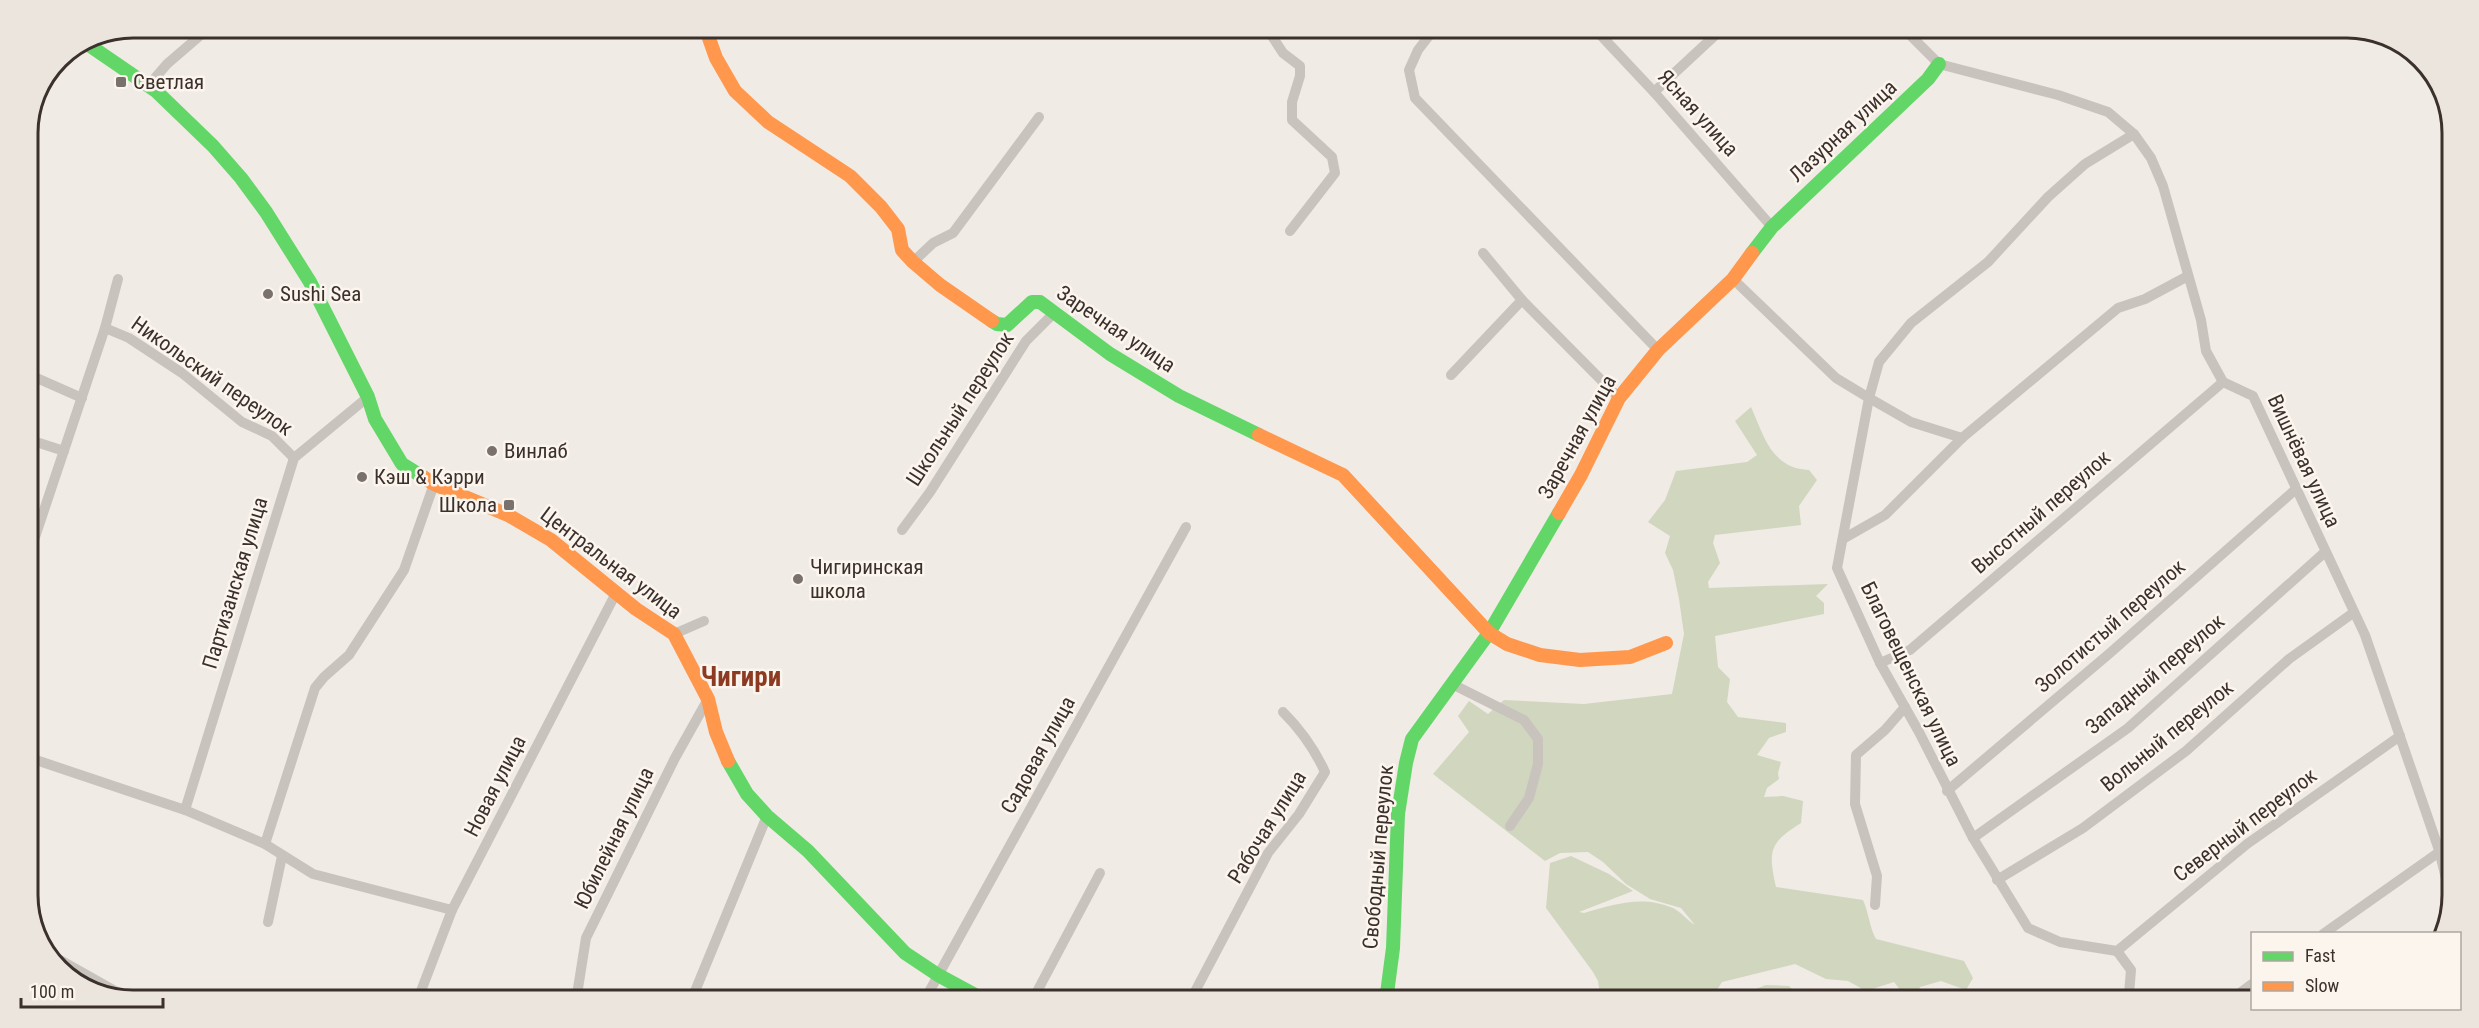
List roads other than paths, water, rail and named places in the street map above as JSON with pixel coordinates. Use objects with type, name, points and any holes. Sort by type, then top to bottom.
[{"type":"street","points":[[149,85],[167,64],[198,37]]},
{"type":"street","name":"Заречная улица","points":[[709,37],[716,58],[735,91],[768,122],[850,176],[881,207],[897,229],[902,250],[912,262],[940,285],[996,324],[1007,326],[1032,302],[1040,302],[1110,354],[1179,396],[1343,475],[1489,633],[1507,644],[1540,655],[1580,660],[1630,657],[1666,643]]},
{"type":"street","points":[[1273,37],[1283,53],[1300,66],[1300,76],[1292,102],[1292,120],[1332,157],[1335,173],[1290,231]]},
{"type":"street","points":[[1428,37],[1418,50],[1409,70],[1415,98],[1658,350]]},
{"type":"street","name":"Ясная улица","points":[[1602,37],[1772,226]]},
{"type":"street","points":[[1654,92],[1713,37]]},
{"type":"street","points":[[1912,37],[1939,64],[2058,95],[2108,112],[2134,134],[2151,158],[2163,186],[2201,320],[2206,351],[2223,382]]},
{"type":"street","name":"Центральная улица","points":[[92,47],[149,85],[224,156],[271,216],[300,261],[368,397],[375,419],[402,464],[434,484],[508,515],[551,540],[592,571],[616,594],[674,634],[708,699],[716,732],[731,769],[747,794],[767,816],[808,851],[905,953],[966,990]]},
{"type":"street","name":"Лазурная улица","points":[[1772,226],[1928,79],[1939,64]]},
{"type":"street","points":[[912,262],[933,243],[953,233],[1039,117]]},
{"type":"street","name":"Благовещенская улица","points":[[2117,951],[2060,942],[2028,928],[1997,880],[1947,791],[1880,663],[1837,568],[1869,398],[1879,362],[1911,323],[1988,262],[2048,197],[2085,164],[2134,134]]},
{"type":"street","name":"Заречная улица","points":[[1489,633],[1581,475],[1619,398],[1658,350],[1733,279],[1772,226]]},
{"type":"street","points":[[1483,253],[1522,300],[1619,398]]},
{"type":"street","points":[[1843,538],[1885,515],[1962,438],[2118,308],[2145,299],[2188,276]]},
{"type":"street","points":[[38,528],[105,328],[118,279]]},
{"type":"street","points":[[1733,279],[1836,378],[1911,422],[1962,438]]},
{"type":"street","points":[[1451,375],[1522,300]]},
{"type":"street","name":"Школьный переулок","points":[[902,530],[930,492],[1026,341],[1055,312]]},
{"type":"street","name":"Никольский переулок","points":[[105,328],[129,338],[182,373],[242,422],[273,436],[294,458]]},
{"type":"street","points":[[38,379],[82,399]]},
{"type":"street","name":"Вишнёвая улица","points":[[2223,382],[2253,396],[2365,635],[2442,862]]},
{"type":"street","name":"Высотный переулок","points":[[1880,663],[1910,650],[2223,382]]},
{"type":"street","points":[[294,458],[368,397]]},
{"type":"street","points":[[38,443],[64,451]]},
{"type":"street","name":"Партизанская улица","points":[[185,810],[294,458]]},
{"type":"street","points":[[265,844],[315,688],[349,655],[404,570],[434,484]]},
{"type":"street","name":"Золотистый переулок","points":[[1947,791],[2101,661],[2296,489]]},
{"type":"street","name":"Садовая улица","points":[[930,990],[1186,527]]},
{"type":"street","name":"Западный переулок","points":[[1973,838],[2128,728],[2325,552]]},
{"type":"street","name":"Новая улица","points":[[421,990],[453,910],[616,594]]},
{"type":"street","name":"Вольный переулок","points":[[1997,880],[2083,828],[2139,786],[2186,750],[2289,659],[2353,613]]},
{"type":"street","points":[[674,634],[704,621]]},
{"type":"street","name":"Свободный переулок","points":[[1386,990],[1393,945],[1393,897],[1400,797],[1407,755],[1412,739],[1489,633]]},
{"type":"street","points":[[1452,684],[1524,720],[1538,739],[1538,764],[1529,798],[1510,826]]},
{"type":"street","name":"Юбилейная улица","points":[[578,990],[586,938],[675,758],[708,699]]},
{"type":"street","points":[[1875,905],[1877,876],[1855,804],[1856,755],[1885,730],[1905,707]]},
{"type":"street","name":"Рабочая улица","points":[[1196,990],[1268,853],[1299,814],[1325,772],[1317,753],[1303,732],[1283,712]]},
{"type":"street","name":"Северный переулок","points":[[2117,951],[2247,844],[2400,736]]},
{"type":"street","points":[[38,761],[185,810],[265,844],[313,874],[453,910]]},
{"type":"street","points":[[696,990],[767,816]]},
{"type":"street","points":[[2324,932],[2442,848]]},
{"type":"street","points":[[268,922],[282,856]]},
{"type":"street","points":[[1038,990],[1101,873]]},
{"type":"street","points":[[2117,951],[2131,970],[2129,990]]},
{"type":"place","name":"Светлая","points":[[121,82]]},
{"type":"place","name":"Sushi Sea","points":[[268,294]]},
{"type":"place","name":"Винлаб","points":[[492,451]]},
{"type":"place","name":"Кэш & Кэрри","points":[[362,477]]},
{"type":"place","name":"Школа","points":[[509,505]]},
{"type":"place","name":"Чигиринская школа","points":[[798,579]]},
{"type":"district","name":"Чигири","points":[[741,677]]}]
